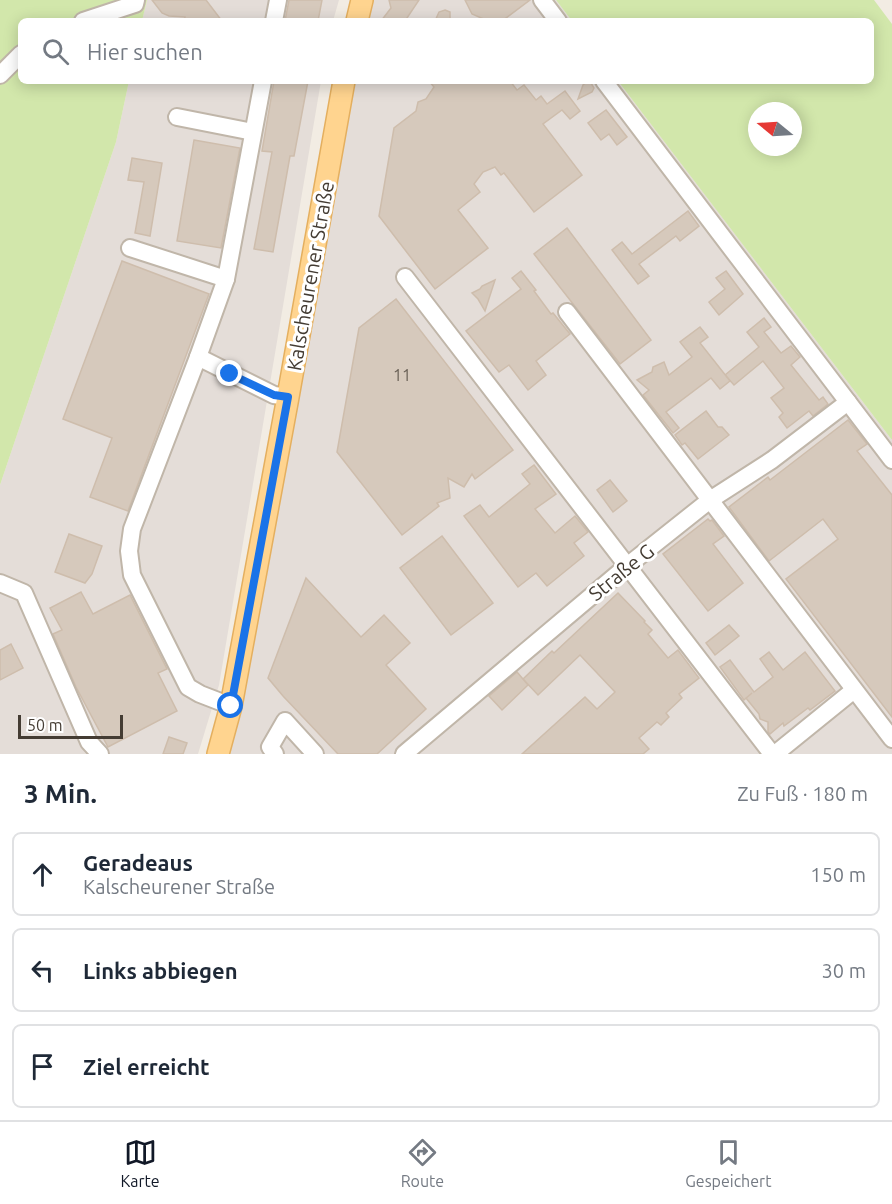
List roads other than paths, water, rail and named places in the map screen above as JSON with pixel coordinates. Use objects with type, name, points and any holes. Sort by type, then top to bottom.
[{"type":"main road","points":[[358,18],[362,0]]},
{"type":"main road","name":"Kalscheurener Straße","points":[[218,754],[231,706],[343,84]]},
{"type":"lane","points":[[92,18],[135,4],[136,0]]},
{"type":"lane","points":[[275,18],[278,0]]},
{"type":"lane","points":[[542,0],[556,18]]},
{"type":"lane","points":[[0,75],[18,57]]},
{"type":"lane","points":[[231,706],[188,687],[132,575],[129,551],[132,529],[226,279],[262,84]]},
{"type":"lane","points":[[606,84],[892,460]]},
{"type":"lane","points":[[177,117],[253,132]]},
{"type":"lane","points":[[130,248],[226,279]]},
{"type":"lane","points":[[405,277],[774,754],[854,690]]},
{"type":"lane","points":[[567,312],[892,739]]},
{"type":"lane","points":[[198,357],[274,395],[288,397]]},
{"type":"lane","name":"Straße G","points":[[404,754],[627,566],[710,500],[772,460],[848,402]]},
{"type":"lane","points":[[0,583],[24,593],[89,742],[100,754]]},
{"type":"lane","points":[[275,754],[270,747],[285,721],[315,754]]}]
